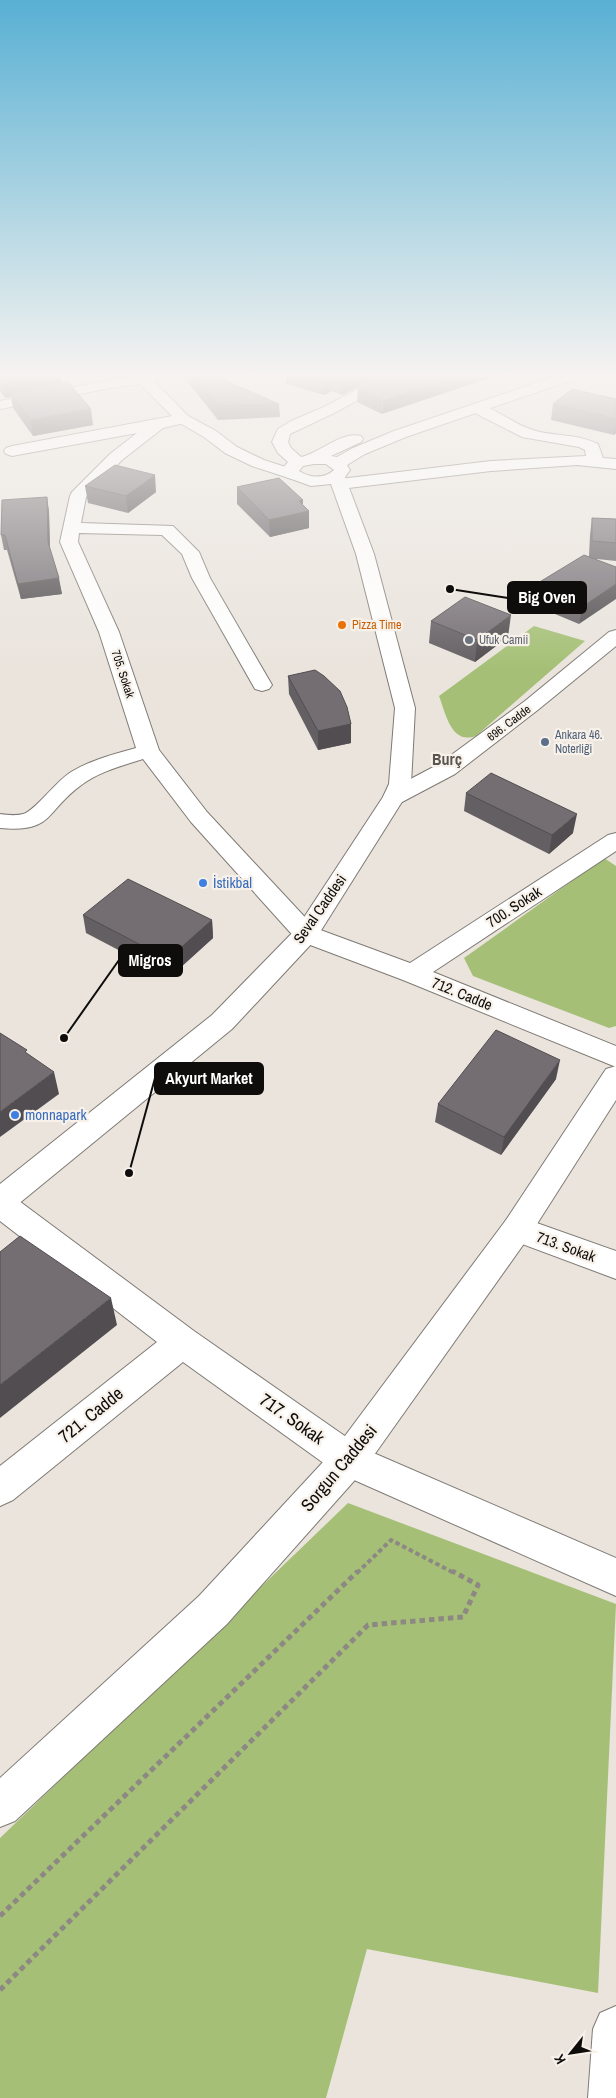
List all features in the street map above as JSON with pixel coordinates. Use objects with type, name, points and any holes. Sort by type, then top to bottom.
[{"type":"street","name":"705. Sokak","points":[[100,474],[78,496],[69,542],[109,632],[148,751],[199,817],[306,934]]},
{"type":"street","name":"Seval Caddesi","points":[[306,474],[310,481],[359,535]]},
{"type":"street","points":[[338,475],[357,474]]},
{"type":"street","name":"Seval Caddesi","points":[[0,1201],[222,1022],[306,934],[394,797],[400,784],[405,708],[359,535],[338,475],[325,481],[310,481]]},
{"type":"street","points":[[71,528],[167,530],[190,552],[201,578],[262,684]]},
{"type":"street","name":"696. Cadde","points":[[394,797],[447,769],[532,705],[616,636]]},
{"type":"street","points":[[0,822],[18,824],[38,818],[71,781],[97,767],[148,751]]},
{"type":"street","name":"700. Sokak","points":[[412,974],[616,840]]},
{"type":"street","name":"712. Cadde","points":[[306,934],[412,974],[616,1057]]},
{"type":"street","name":"Sorgun Caddesi","points":[[0,1806],[213,1610],[349,1460],[517,1229],[616,1077]]},
{"type":"street","name":"717. Sokak","points":[[0,1204],[182,1342],[349,1460],[616,1577]]},
{"type":"street","name":"713. Sokak","points":[[517,1229],[616,1265]]},
{"type":"street","name":"721. Cadde","points":[[0,1488],[182,1342]]},
{"type":"street","points":[[612,2098],[616,2029]]},
{"type":"path","points":[[0,1916],[391,1540],[478,1585],[463,1617],[368,1625],[0,1990]]},
{"type":"green space","points":[[534,626],[585,641],[476,736],[468,738],[455,732],[447,719],[439,696]]},
{"type":"green space","points":[[604,858],[616,866],[616,1026],[609,1028],[473,976],[464,958]]},
{"type":"green space","points":[[348,1503],[616,1604],[598,1993],[367,1949],[326,2098],[0,2098],[0,1838]]},
{"type":"building","points":[[102,474],[155,475],[126,496],[85,486]]},
{"type":"building","points":[[279,478],[303,500],[299,501],[309,511],[269,520],[237,487]]},
{"type":"building","points":[[47,497],[48,542],[59,578],[18,584],[5,535],[1,535],[2,500]]},
{"type":"building","points":[[592,518],[616,519],[616,543],[592,541]]},
{"type":"building","points":[[584,555],[616,567],[616,584],[582,607],[533,586]]},
{"type":"building","points":[[465,597],[511,615],[477,640],[431,621]]},
{"type":"building","points":[[315,670],[340,691],[347,707],[351,724],[318,731],[288,676]]},
{"type":"building","points":[[491,773],[577,814],[552,835],[466,793]]},
{"type":"building","points":[[128,879],[212,920],[168,959],[83,915]]},
{"type":"building","points":[[496,1030],[560,1060],[504,1137],[438,1104]]},
{"type":"building","points":[[0,1033],[27,1050],[25,1052],[54,1072],[0,1112]]},
{"type":"building","points":[[20,1236],[111,1298],[0,1385],[0,1252]]},
{"type":"place","name":"Big Oven","points":[[450,589]]},
{"type":"place","name":"Pizza Time","points":[[342,625]]},
{"type":"place","name":"Ufuk Camii","points":[[469,640]]},
{"type":"place","name":"Ankara 46. Noterliği","points":[[545,742]]},
{"type":"place","name":"İstikbal","points":[[203,883]]},
{"type":"place","name":"Migros","points":[[64,1038]]},
{"type":"place","name":"monnapark","points":[[15,1115]]},
{"type":"place","name":"Akyurt Market","points":[[129,1173]]},
{"type":"district","name":"Burç","points":[[447,759]]}]
